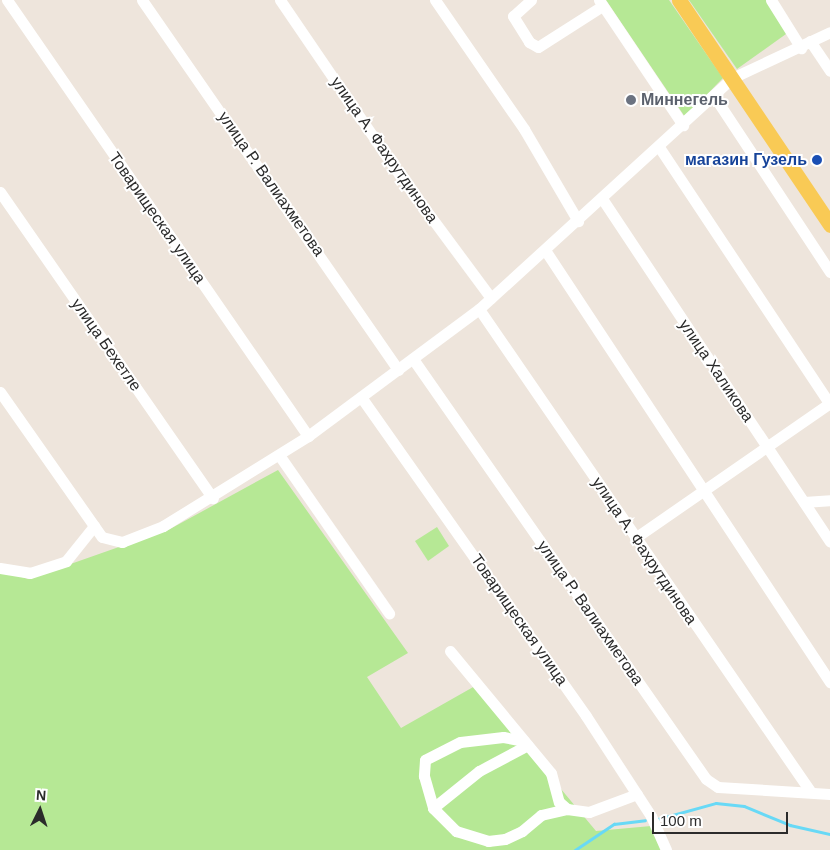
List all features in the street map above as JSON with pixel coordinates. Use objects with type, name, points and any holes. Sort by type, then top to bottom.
[{"type":"main road","points":[[679,0],[830,225]]},
{"type":"street","name":"Товарищеская улица","points":[[7,0],[308,436]]},
{"type":"street","name":"улица Р. Валиахметова","points":[[142,0],[398,370]]},
{"type":"street","name":"улица А. Фахрутдинова","points":[[280,0],[390,163],[491,298]]},
{"type":"street","points":[[434,0],[524,129],[578,221]]},
{"type":"street","points":[[530,0],[513,16],[529,42],[538,47],[601,3],[682,125]]},
{"type":"street","points":[[771,0],[806,45],[830,71]]},
{"type":"street","points":[[0,392],[102,537],[122,542],[213,498],[308,436],[479,309],[603,200],[732,78],[806,45],[830,32]]},
{"type":"street","points":[[714,96],[830,272]]},
{"type":"street","points":[[635,538],[768,449],[830,403],[659,147]]},
{"type":"street","name":"улица Бехетле","points":[[0,192],[213,498]]},
{"type":"street","name":"улица Халикова","points":[[603,200],[830,542]]},
{"type":"street","points":[[545,250],[830,682]]},
{"type":"street","name":"улица А. Фахрутдинова","points":[[479,309],[810,791]]},
{"type":"street","name":"улица Р. Валиахметова","points":[[413,359],[706,779],[718,787],[810,791],[830,794]]},
{"type":"street","name":"Товарищеская улица","points":[[361,397],[637,794],[666,850]]},
{"type":"street","points":[[279,455],[389,612]]},
{"type":"street","points":[[804,502],[830,500]]},
{"type":"street","points":[[0,568],[30,573],[66,561],[94,526]]},
{"type":"street","points":[[450,651],[551,773],[560,802],[566,809]]},
{"type":"street","points":[[526,743],[474,739],[440,749],[425,760],[424,776],[433,808],[456,831],[488,840],[505,839],[522,832],[541,815],[566,809],[589,812],[637,794]]},
{"type":"street","points":[[433,808],[480,771],[526,743]]},
{"type":"green space","points":[[606,0],[669,0],[723,78],[685,117]]},
{"type":"green space","points":[[689,0],[772,0],[793,29],[737,69]]},
{"type":"green space","points":[[278,470],[408,653],[367,677],[401,728],[475,686],[596,831],[651,826],[661,850],[0,850],[0,570],[28,579],[170,529]]},
{"type":"green space","points":[[437,527],[449,546],[428,561],[415,541]]},
{"type":"waterway","points":[[658,819],[716,803],[744,806],[790,825],[830,834]]},
{"type":"waterway","points":[[575,850],[614,824],[645,820]]},
{"type":"place","name":"Миннегель","points":[[631,100]]},
{"type":"place","name":"магазин Гузель","points":[[817,160]]}]
